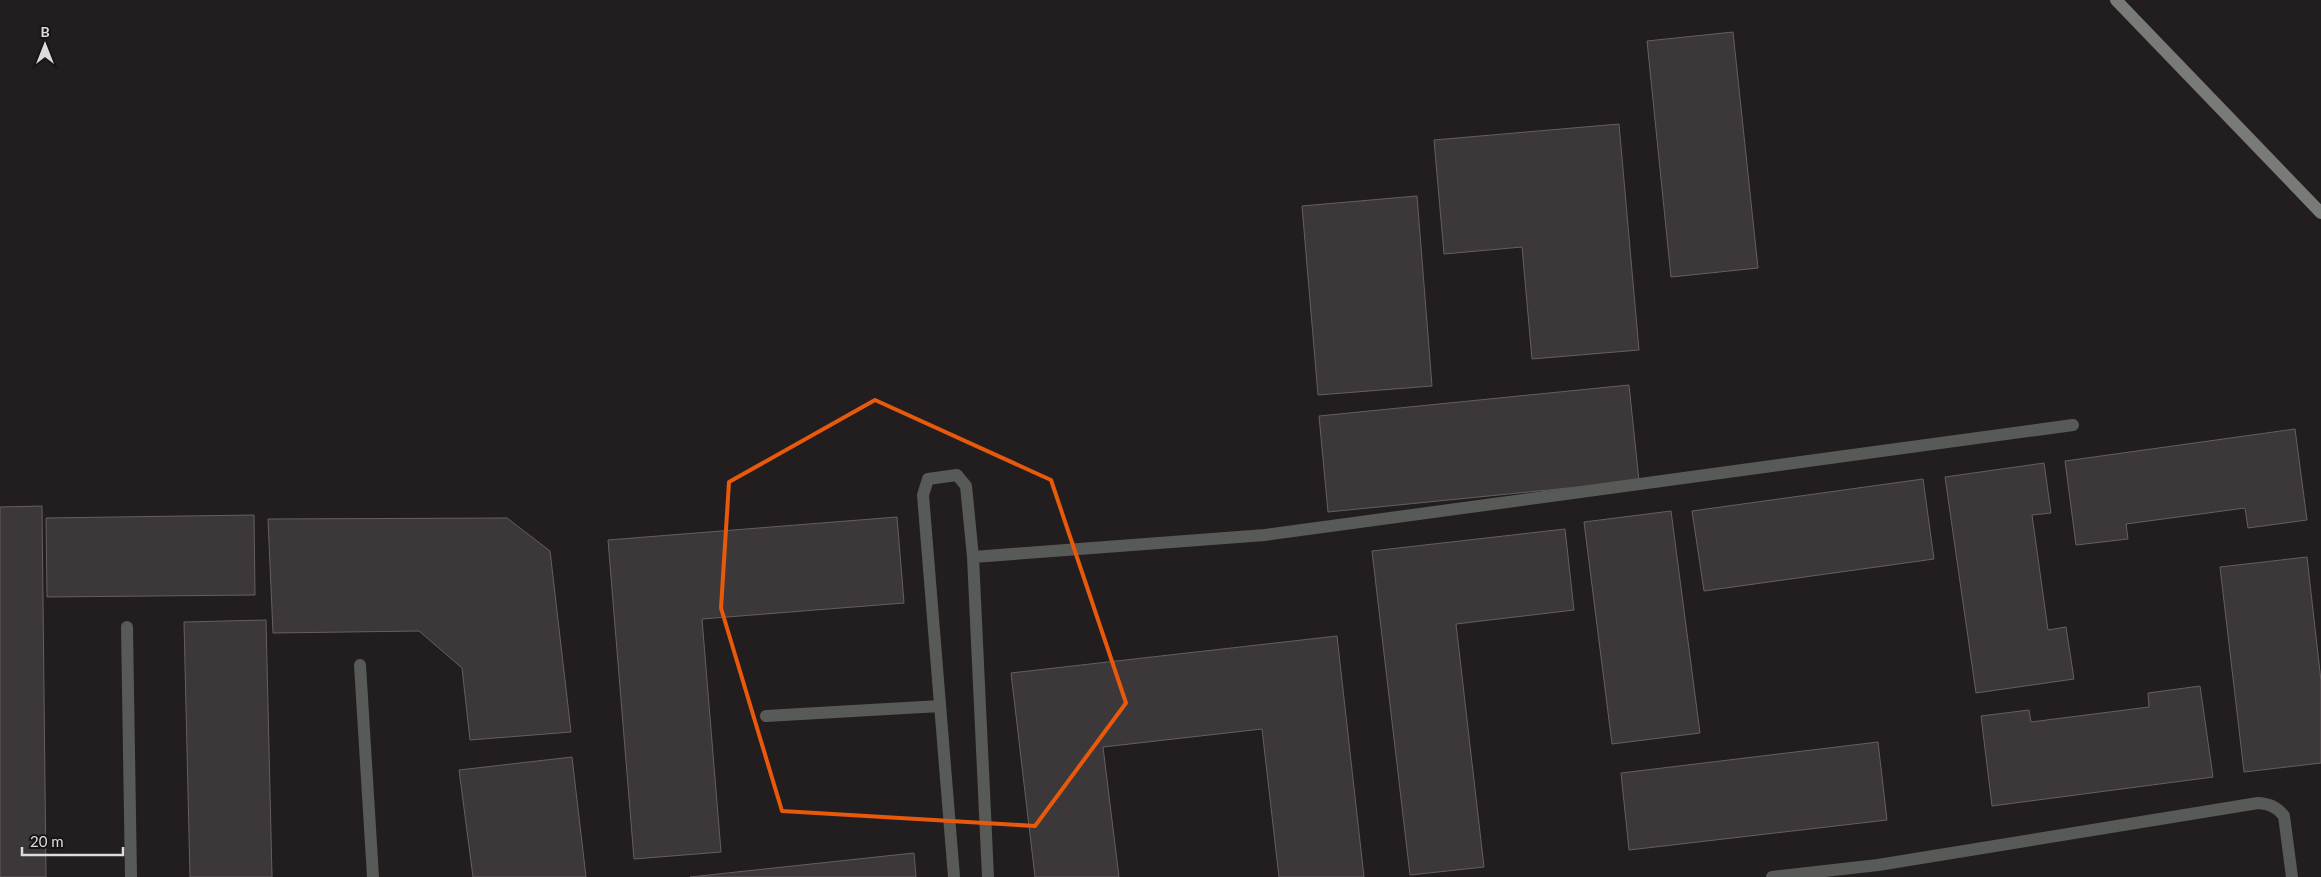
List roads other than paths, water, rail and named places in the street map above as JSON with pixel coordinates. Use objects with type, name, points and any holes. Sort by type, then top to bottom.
[{"type":"street","points":[[2116,0],[2321,213]]},
{"type":"lane","points":[[973,557],[1265,535],[2073,425]]},
{"type":"lane","points":[[954,877],[924,495],[928,479],[957,475],[966,486],[973,557],[988,877]]},
{"type":"lane","points":[[127,627],[131,877]]},
{"type":"lane","points":[[360,665],[373,877]]},
{"type":"lane","points":[[766,716],[940,706]]},
{"type":"lane","points":[[1772,877],[1879,871],[2258,803],[2270,804],[2279,809],[2284,816],[2292,877]]}]
